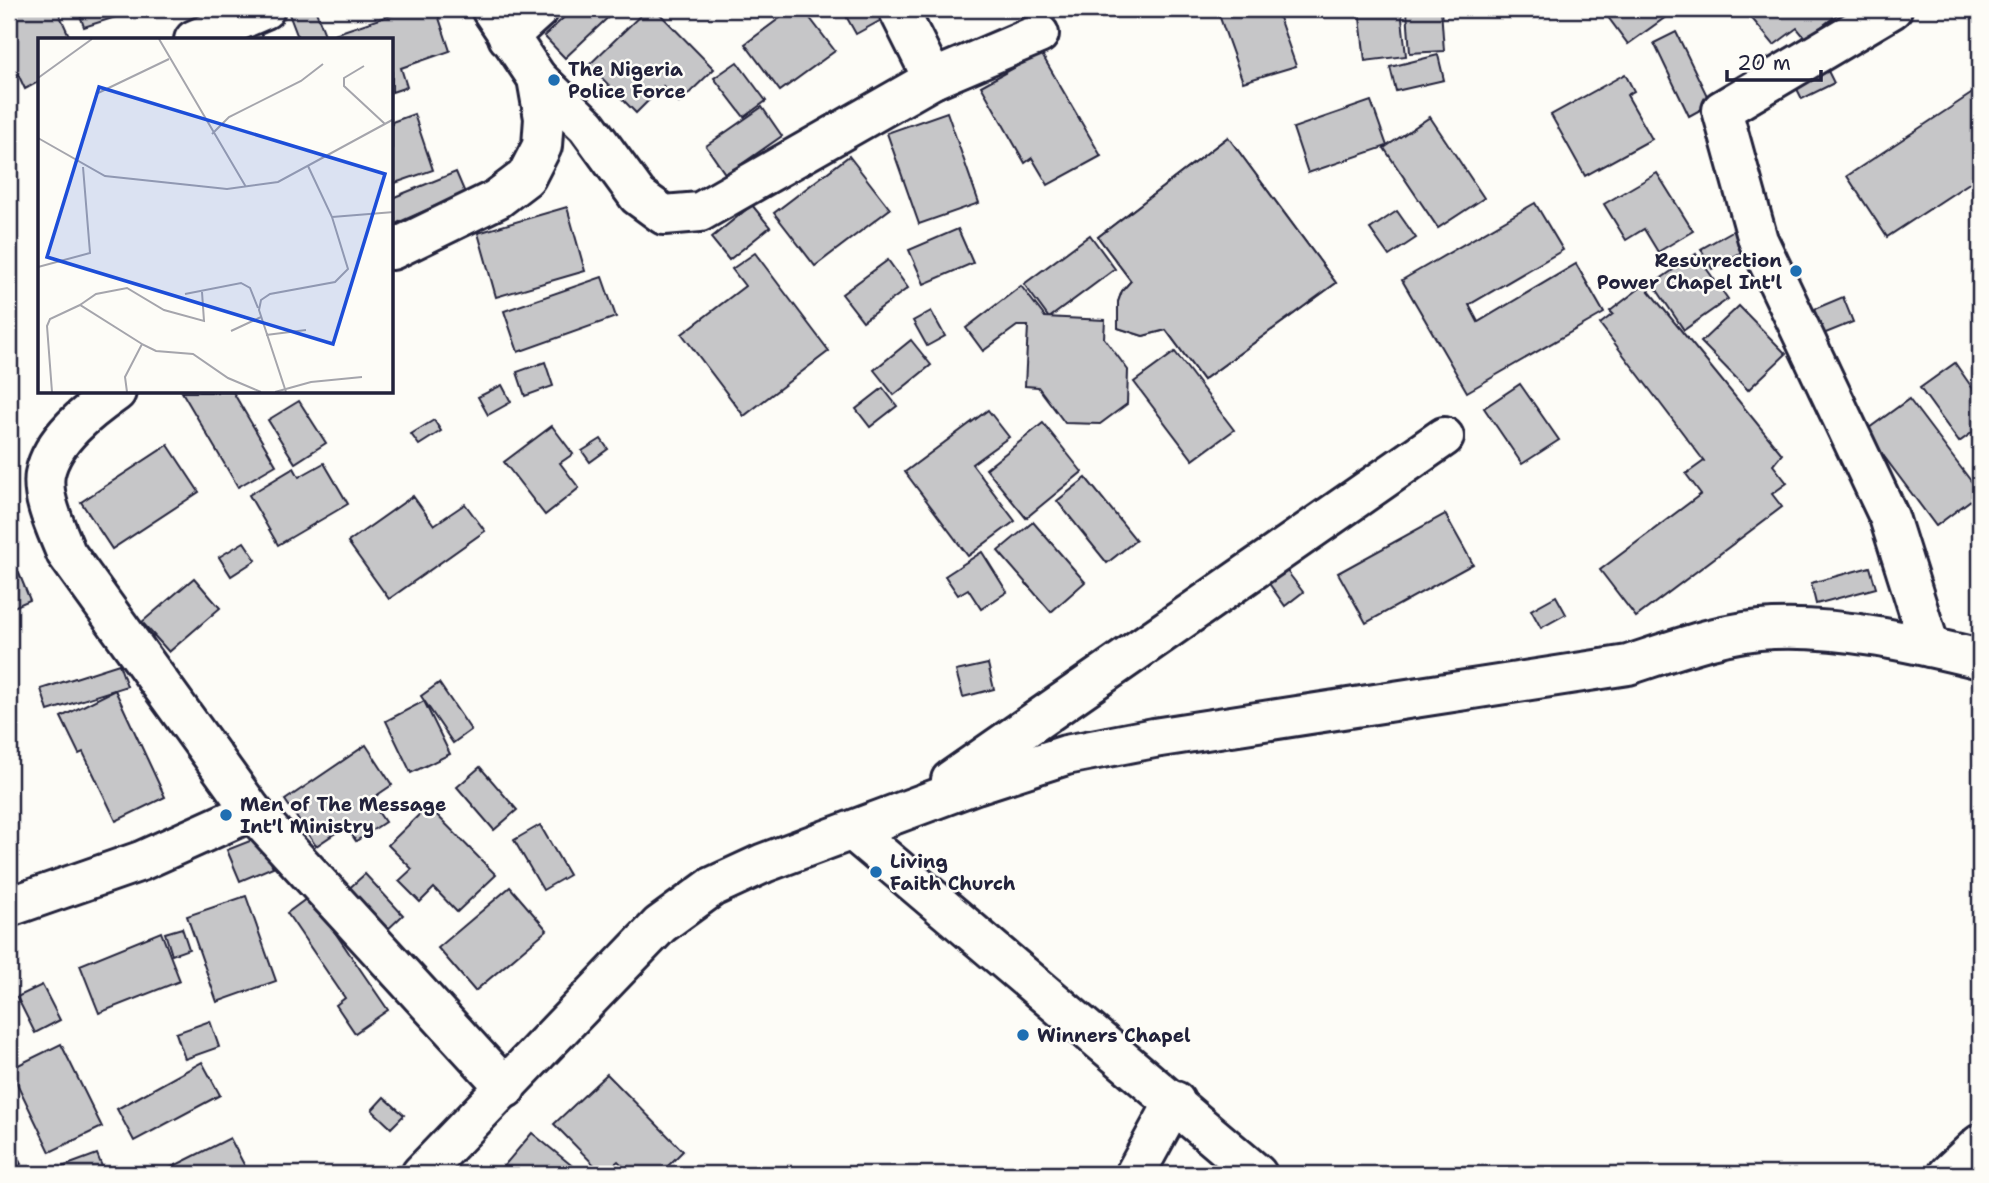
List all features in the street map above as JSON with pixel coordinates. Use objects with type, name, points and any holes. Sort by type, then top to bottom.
[{"type":"street","points":[[199,38],[265,9]]},
{"type":"street","points":[[539,9],[499,23],[537,78],[587,126],[638,196],[664,215],[700,212],[933,79],[1038,34]]},
{"type":"street","points":[[898,9],[933,79]]},
{"type":"street","points":[[1892,9],[1722,110],[1758,240],[1889,517],[1930,647]]},
{"type":"street","points":[[394,249],[496,200],[526,177],[541,146],[544,118],[537,78]]},
{"type":"street","points":[[114,394],[63,437],[45,474],[49,509],[66,553],[252,811],[506,1088]]},
{"type":"street","points":[[903,813],[1444,438]]},
{"type":"street","points":[[421,1174],[660,925],[712,887],[764,863],[976,784],[1066,755],[1168,736],[1628,665],[1702,642],[1773,629],[1842,633],[1930,647],[1980,659]]},
{"type":"street","points":[[9,907],[141,861],[252,811]]},
{"type":"street","points":[[853,832],[1175,1101],[1257,1174]]},
{"type":"street","points":[[1135,1174],[1175,1101]]},
{"type":"street","points":[[1948,1174],[1980,1144]]},
{"type":"building","points":[[9,9],[57,9],[70,38],[38,38],[38,82],[25,89],[9,55]]},
{"type":"building","points":[[78,9],[141,9],[84,27]]},
{"type":"building","points":[[315,9],[326,38],[298,38],[289,14]]},
{"type":"building","points":[[409,9],[436,9],[450,51],[401,68],[407,87],[394,91],[394,38],[336,38],[334,34]]},
{"type":"building","points":[[573,9],[617,9],[565,58],[544,36]]},
{"type":"building","points":[[647,9],[655,9],[714,69],[679,103],[663,86],[636,113],[589,65]]},
{"type":"building","points":[[792,9],[803,9],[835,51],[780,91],[745,44]]},
{"type":"building","points":[[842,9],[878,9],[883,19],[856,34]]},
{"type":"building","points":[[1226,9],[1276,9],[1296,66],[1243,82],[1218,12]]},
{"type":"building","points":[[1359,9],[1401,9],[1406,56],[1365,61]]},
{"type":"building","points":[[1441,9],[1444,51],[1410,53],[1407,11]]},
{"type":"building","points":[[1602,9],[1677,9],[1628,44]]},
{"type":"building","points":[[1744,9],[1844,9],[1806,39],[1797,28],[1774,45]]},
{"type":"building","points":[[1676,32],[1711,104],[1689,116],[1654,43]]},
{"type":"building","points":[[261,33],[263,38],[247,38]]},
{"type":"building","points":[[1041,53],[1101,156],[1048,185],[1032,158],[1025,163],[981,86]]},
{"type":"building","points":[[1438,55],[1444,80],[1396,91],[1390,67]]},
{"type":"building","points":[[737,62],[766,101],[744,117],[714,78]]},
{"type":"building","points":[[1826,67],[1834,83],[1802,99],[1794,83]]},
{"type":"building","points":[[1625,74],[1634,91],[1627,95],[1652,139],[1585,176],[1551,115]]},
{"type":"building","points":[[1980,88],[1980,176],[1887,237],[1847,176]]},
{"type":"building","points":[[1371,101],[1387,146],[1308,173],[1293,128]]},
{"type":"building","points":[[762,107],[782,136],[726,175],[706,146]]},
{"type":"building","points":[[9,109],[16,130],[9,132]]},
{"type":"building","points":[[947,112],[979,203],[919,224],[887,133]]},
{"type":"building","points":[[414,114],[433,170],[394,183],[394,121]]},
{"type":"building","points":[[1430,117],[1484,198],[1438,228],[1384,148]]},
{"type":"building","points":[[1228,137],[1336,283],[1203,380],[1166,330],[1143,336],[1118,328],[1118,302],[1122,291],[1131,281],[1098,237]],"holes":[[[1215,216],[1255,269],[1180,324],[1175,318],[1177,299],[1173,288],[1164,280],[1144,277],[1140,272]]]},
{"type":"building","points":[[1228,137],[1336,283],[1203,380],[1166,330],[1143,336],[1118,328],[1118,302],[1122,291],[1131,281],[1098,237]]},
{"type":"building","points":[[849,156],[890,209],[815,266],[774,213]]},
{"type":"building","points":[[456,172],[465,193],[395,224],[394,197]]},
{"type":"building","points":[[1657,173],[1693,231],[1658,252],[1644,229],[1626,240],[1604,204]]},
{"type":"building","points":[[1535,203],[1563,250],[1469,305],[1478,322],[1576,264],[1604,313],[1467,392],[1402,280]]},
{"type":"building","points":[[752,205],[770,227],[729,260],[711,238]]},
{"type":"building","points":[[567,207],[585,271],[496,297],[478,233]]},
{"type":"building","points":[[1397,211],[1416,238],[1389,256],[1370,229]]},
{"type":"building","points":[[958,229],[973,263],[924,284],[909,250]]},
{"type":"building","points":[[1736,229],[1747,249],[1712,269],[1701,249]]},
{"type":"building","points":[[1090,235],[1115,269],[1049,318],[1024,284]]},
{"type":"building","points":[[755,253],[829,351],[744,416],[682,334],[745,286],[732,269]]},
{"type":"building","points":[[1696,254],[1728,299],[1684,330],[1653,284]]},
{"type":"building","points":[[888,260],[908,288],[863,321],[842,294]]},
{"type":"building","points":[[602,277],[616,317],[518,352],[504,311]]},
{"type":"building","points":[[1644,285],[1782,454],[1773,465],[1787,483],[1772,494],[1782,507],[1636,617],[1600,570],[1701,494],[1686,474],[1704,461],[1600,324],[1613,314],[1610,311]]},
{"type":"building","points":[[1021,286],[1045,317],[1105,320],[1104,338],[1128,370],[1127,404],[1100,424],[1065,423],[1038,387],[1025,386],[1028,326],[1017,326],[983,351],[966,328]]},
{"type":"building","points":[[1843,297],[1853,322],[1816,337],[1805,313]]},
{"type":"building","points":[[1739,306],[1786,354],[1748,390],[1701,342]]},
{"type":"building","points":[[931,311],[945,336],[927,346],[913,321]]},
{"type":"building","points":[[911,340],[931,365],[894,395],[874,370]]},
{"type":"building","points":[[1175,352],[1234,430],[1193,460],[1134,382]]},
{"type":"building","points":[[545,362],[553,386],[525,396],[517,372]]},
{"type":"building","points":[[1955,363],[1980,399],[1980,427],[1959,442],[1920,388]]},
{"type":"building","points":[[1520,384],[1559,440],[1522,464],[1484,408]]},
{"type":"building","points":[[502,385],[511,402],[488,415],[478,397]]},
{"type":"building","points":[[883,388],[897,406],[870,427],[856,409]]},
{"type":"building","points":[[183,394],[234,394],[276,465],[238,487]]},
{"type":"building","points":[[1909,399],[1980,493],[1936,526],[1865,431]]},
{"type":"building","points":[[299,401],[326,443],[295,463],[268,420]]},
{"type":"building","points":[[988,410],[1009,437],[972,464],[1015,521],[968,556],[905,472]]},
{"type":"building","points":[[434,420],[441,431],[419,445],[411,434]]},
{"type":"building","points":[[1043,423],[1082,472],[1026,518],[986,469]]},
{"type":"building","points":[[552,426],[573,454],[560,463],[579,488],[545,515],[504,462]]},
{"type":"building","points":[[601,439],[608,449],[590,462],[582,451]]},
{"type":"building","points":[[168,445],[199,492],[112,549],[81,502]]},
{"type":"building","points":[[324,463],[348,504],[278,545],[249,495],[294,468],[299,477]]},
{"type":"building","points":[[1086,478],[1136,540],[1107,563],[1057,501]]},
{"type":"building","points":[[413,496],[434,525],[465,504],[485,531],[389,599],[348,542]]},
{"type":"building","points":[[1445,514],[1473,564],[1366,623],[1338,573]]},
{"type":"building","points":[[1033,522],[1085,582],[1051,612],[998,551]]},
{"type":"building","points":[[244,542],[256,560],[231,576],[219,557]]},
{"type":"building","points":[[9,549],[30,600],[9,609]]},
{"type":"building","points":[[982,552],[1007,592],[981,609],[968,589],[958,595],[945,576]]},
{"type":"building","points":[[1280,562],[1303,592],[1285,606],[1263,575]]},
{"type":"building","points":[[1870,567],[1876,588],[1816,604],[1811,583]]},
{"type":"building","points":[[194,578],[220,608],[169,652],[142,622]]},
{"type":"building","points":[[1556,596],[1566,614],[1541,628],[1531,610]]},
{"type":"building","points":[[119,664],[127,686],[48,711],[41,689]]},
{"type":"building","points":[[988,664],[994,689],[963,697],[956,671]]},
{"type":"building","points":[[439,683],[471,730],[453,743],[421,696]]},
{"type":"building","points":[[115,690],[165,797],[116,821],[83,752],[79,754],[61,717]]},
{"type":"building","points":[[424,701],[450,754],[411,773],[386,721]]},
{"type":"building","points":[[366,745],[392,785],[370,800],[385,822],[356,841],[346,826],[316,846],[285,800]]},
{"type":"building","points":[[480,767],[517,810],[494,830],[457,787]]},
{"type":"building","points":[[428,806],[496,875],[457,912],[434,888],[420,902],[399,881],[412,869],[388,845]]},
{"type":"building","points":[[540,825],[569,875],[543,890],[514,840]]},
{"type":"building","points":[[260,837],[273,867],[240,881],[227,850]]},
{"type":"building","points":[[365,874],[403,915],[384,933],[345,892]]},
{"type":"building","points":[[510,887],[547,930],[475,991],[438,948]]},
{"type":"building","points":[[246,896],[276,981],[217,1002],[187,916]]},
{"type":"building","points":[[310,896],[388,1010],[355,1033],[336,1005],[345,998],[287,913]]},
{"type":"building","points":[[182,928],[189,949],[172,955],[165,933]]},
{"type":"building","points":[[161,932],[180,981],[99,1013],[80,965]]},
{"type":"building","points":[[42,985],[60,1020],[35,1033],[17,997]]},
{"type":"building","points":[[210,1021],[219,1047],[185,1059],[176,1033]]},
{"type":"building","points":[[61,1044],[102,1127],[50,1152],[10,1069]]},
{"type":"building","points":[[202,1062],[220,1095],[134,1141],[117,1109]]},
{"type":"building","points":[[607,1074],[683,1151],[660,1174],[631,1174],[618,1161],[603,1174],[554,1124]]},
{"type":"building","points":[[384,1097],[404,1115],[391,1128],[372,1110]]},
{"type":"building","points":[[532,1133],[581,1173],[497,1174]]},
{"type":"building","points":[[230,1138],[249,1174],[158,1174]]},
{"type":"building","points":[[9,1141],[21,1164],[9,1170]]},
{"type":"building","points":[[97,1154],[105,1174],[43,1174]]},
{"type":"place","name":"The Nigeria Police Force","points":[[554,80]]},
{"type":"place","name":"Resurrection Power Chapel Int'l","points":[[1796,271]]},
{"type":"place","name":"Men of The Message Int'l Ministry","points":[[226,815]]},
{"type":"place","name":"Living Faith Church","points":[[876,872]]},
{"type":"place","name":"Winners Chapel","points":[[1023,1035]]}]
